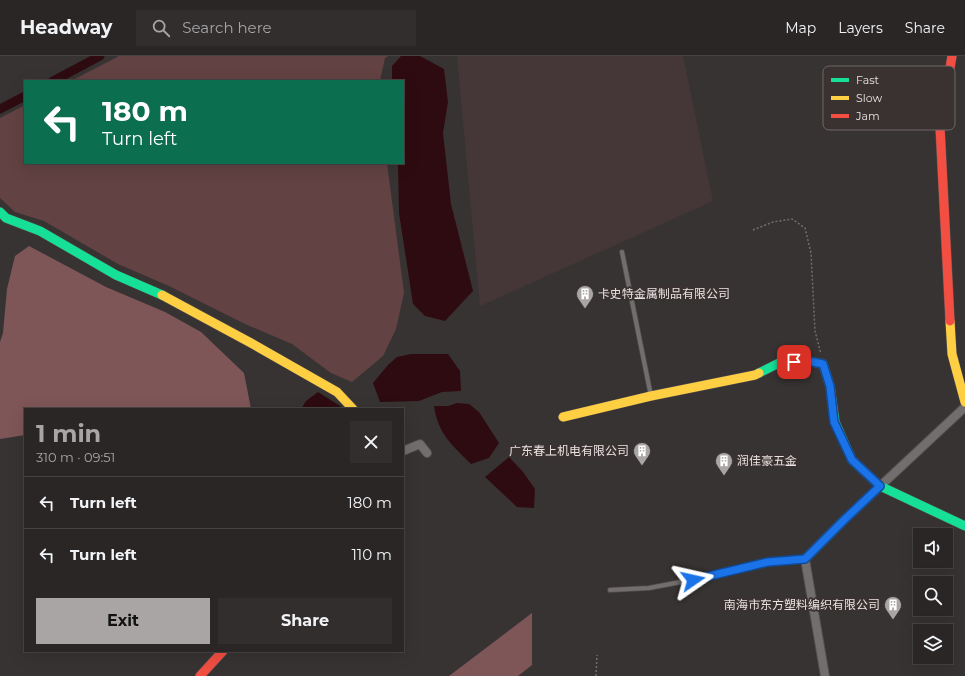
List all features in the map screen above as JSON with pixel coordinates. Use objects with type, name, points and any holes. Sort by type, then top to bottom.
[{"type":"street","points":[[950,66],[952,56]]},
{"type":"street","points":[[940,130],[952,354],[965,402]]},
{"type":"street","points":[[0,212],[6,218],[40,231],[116,276],[163,296],[208,322],[251,343],[337,392],[352,408]]},
{"type":"street","points":[[563,417],[651,396],[755,375],[779,363],[808,361],[823,364],[830,386],[834,422],[852,460],[880,486],[965,526]]},
{"type":"street","points":[[825,676],[805,559],[844,520],[965,407]]},
{"type":"street","points":[[404,451],[420,444],[427,453]]},
{"type":"street","points":[[200,676],[222,652]]},
{"type":"lane","points":[[622,252],[651,396]]},
{"type":"lane","points":[[610,590],[649,588],[708,577],[768,562],[805,559]]},
{"type":"path","points":[[753,230],[773,222],[792,218],[805,228],[811,253],[815,331],[823,364]]},
{"type":"path","points":[[596,676],[597,655]]},
{"type":"shaded area","points":[[119,56],[388,56],[385,58],[380,80],[73,80]]},
{"type":"shaded area","points":[[401,56],[420,56],[444,69],[448,102],[443,133],[451,204],[473,291],[445,321],[425,316],[413,304],[399,213],[398,164],[404,164],[404,80],[392,80],[392,66]]},
{"type":"shaded area","points":[[457,56],[683,56],[713,201],[480,306]]},
{"type":"shaded area","points":[[24,106],[24,164],[387,164],[404,293],[396,329],[383,356],[352,382],[331,373],[292,344],[245,324],[169,286],[118,264],[44,221],[15,212],[0,198],[0,118]]},
{"type":"shaded area","points":[[29,246],[106,287],[165,312],[201,332],[244,373],[251,408],[24,408],[24,435],[0,439],[0,342],[3,333],[7,289],[15,256]]},
{"type":"shaded area","points":[[411,354],[448,354],[460,371],[461,391],[442,392],[419,401],[380,402],[373,383],[397,357]]},
{"type":"shaded area","points":[[318,392],[343,408],[302,408],[306,401]]},
{"type":"shaded area","points":[[457,403],[469,404],[479,412],[499,443],[489,458],[471,464],[452,445],[442,432],[434,406],[448,406]]},
{"type":"shaded area","points":[[509,457],[523,472],[535,489],[534,508],[517,507],[485,477]]},
{"type":"shaded area","points":[[532,613],[532,665],[518,676],[449,676]]},
{"type":"waterway","points":[[55,80],[100,56]]},
{"type":"waterway","points":[[0,109],[24,97]]},
{"type":"traffic: fast","points":[[0,212],[6,218],[40,231],[116,275],[162,295]]},
{"type":"traffic: fast","points":[[759,373],[779,363],[808,361],[823,364],[830,386],[835,422],[852,460],[880,486],[965,526]]},
{"type":"traffic: slow","points":[[162,295],[337,392],[352,408]]},
{"type":"traffic: slow","points":[[950,321],[952,354],[965,402]]},
{"type":"traffic: slow","points":[[563,417],[651,396],[759,373]]},
{"type":"traffic: jam","points":[[950,66],[952,56]]},
{"type":"traffic: jam","points":[[940,130],[950,321]]},
{"type":"traffic: jam","points":[[200,676],[222,652]]},
{"type":"place","name":"卡史特金属制品有限公司","points":[[585,309]]},
{"type":"place","name":"广东春上机电有限公司","points":[[642,466]]},
{"type":"place","name":"润佳豪五金","points":[[724,476]]},
{"type":"place","name":"南海市东方塑料编织有限公司","points":[[893,620]]},
{"type":"route","points":[[693,580],[768,562],[805,559],[880,486],[852,460],[834,422],[830,386],[823,364],[808,361],[794,362]]}]
